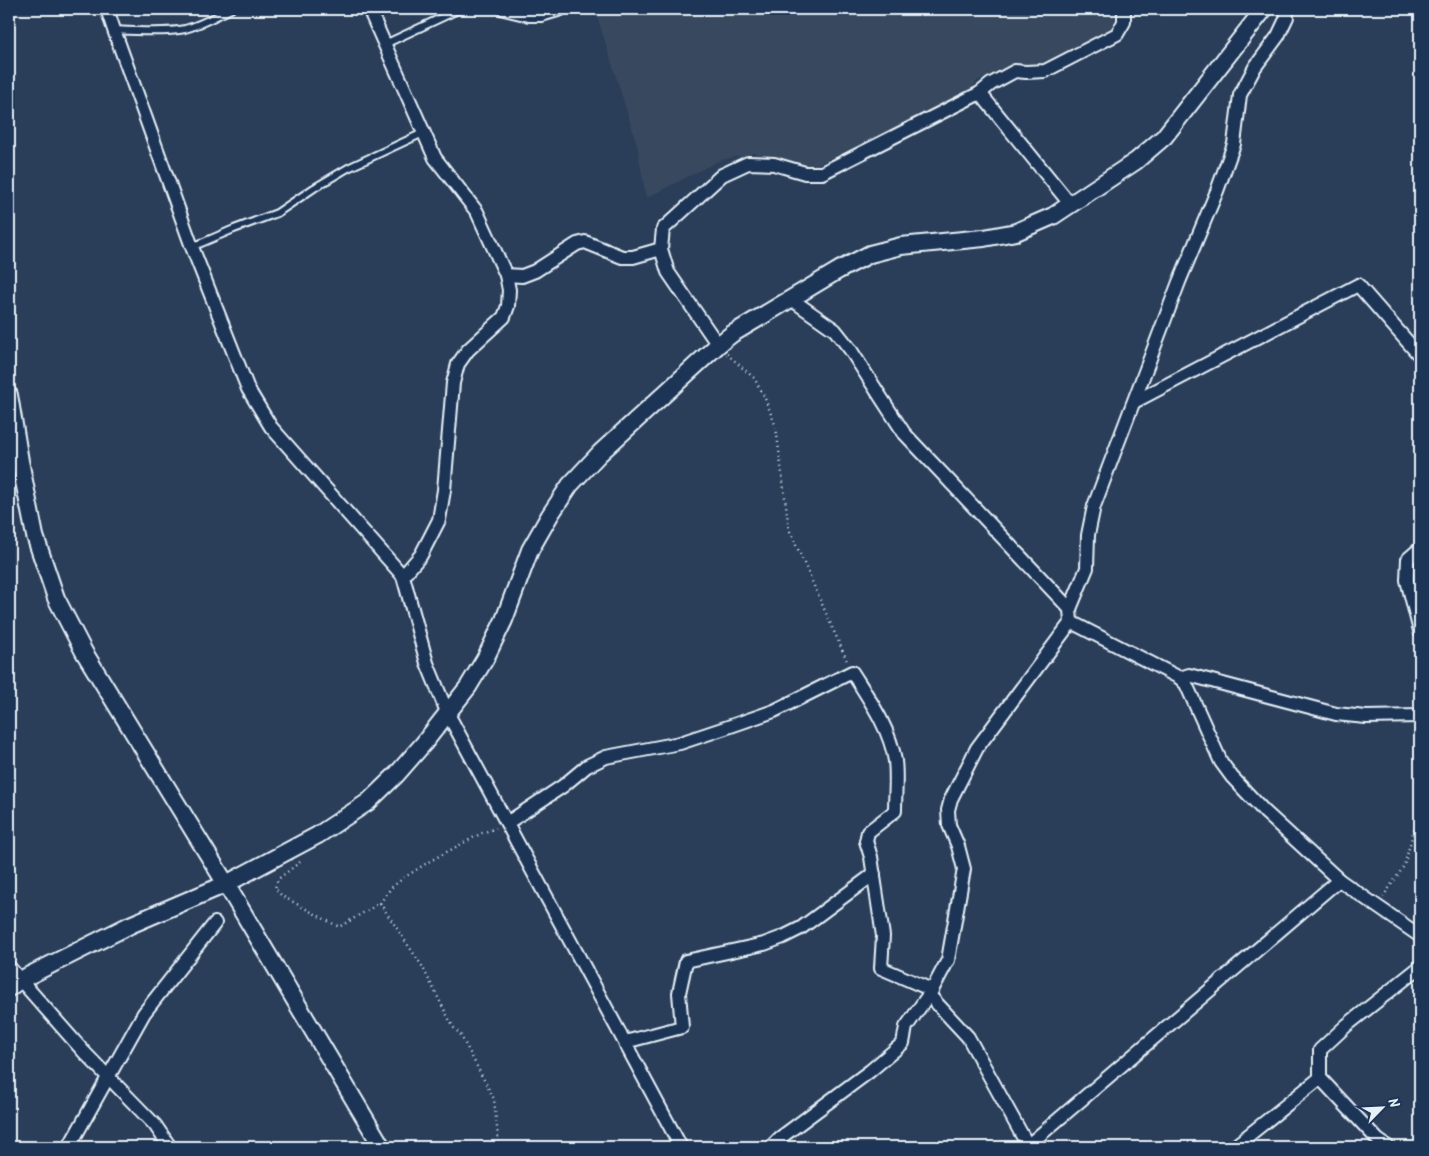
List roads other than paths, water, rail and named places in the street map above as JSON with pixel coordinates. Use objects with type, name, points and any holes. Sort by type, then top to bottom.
[{"type":"street","points":[[108,9],[192,247],[248,389],[271,427],[403,576],[427,663],[448,712],[681,1147]]},
{"type":"street","points":[[369,9],[435,158],[477,212],[506,275],[509,290],[508,306],[504,317],[468,350],[458,364],[453,383],[444,490],[439,520],[422,555],[403,576]]},
{"type":"street","points":[[504,9],[529,15],[541,15],[561,9]]},
{"type":"street","points":[[718,345],[668,272],[661,249],[663,229],[722,175],[748,163],[774,164],[805,173],[822,173],[980,93],[990,84],[1015,71],[1045,71],[1117,34],[1124,22],[1124,9]]},
{"type":"street","points":[[14,984],[130,925],[226,884],[339,822],[368,802],[397,774],[468,686],[485,659],[504,620],[530,550],[570,485],[600,453],[718,345],[732,334],[839,270],[870,254],[901,246],[984,238],[1016,232],[1053,216],[1071,205],[1136,161],[1164,137],[1264,9]]},
{"type":"street","points":[[771,1147],[780,1138],[870,1071],[903,1043],[906,1027],[931,992],[948,960],[964,869],[958,846],[949,825],[948,810],[951,799],[977,748],[1071,622],[1070,609],[1087,568],[1088,535],[1094,506],[1179,282],[1217,191],[1234,144],[1240,95],[1256,67],[1278,36],[1287,17],[1286,9]]},
{"type":"street","points":[[980,93],[1071,205]]},
{"type":"street","points":[[506,275],[522,276],[535,271],[577,244],[585,242],[622,257],[633,257],[661,249]]},
{"type":"street","points":[[1134,402],[1358,285],[1420,356]]},
{"type":"street","points":[[792,299],[835,330],[850,348],[904,433],[1070,609]]},
{"type":"street","points":[[9,395],[35,536],[56,598],[84,652],[226,884],[382,1147]]},
{"type":"street","points":[[1420,550],[1408,559],[1407,580],[1416,592],[1420,632]]},
{"type":"street","points":[[1071,622],[1180,678],[1186,684],[1220,762],[1232,777],[1265,812],[1339,880],[1420,936]]},
{"type":"street","points":[[507,824],[563,786],[587,766],[606,757],[680,742],[725,728],[774,711],[852,672],[882,722],[890,741],[895,761],[895,811],[868,832],[866,841],[871,857],[883,936],[881,968],[931,992],[968,1037],[1030,1146],[1339,880]]},
{"type":"street","points":[[1180,678],[1189,675],[1336,714],[1366,717],[1420,716]]},
{"type":"street","points":[[625,1042],[682,1028],[679,993],[686,961],[764,944],[783,937],[801,928],[874,874]]},
{"type":"street","points":[[69,1147],[144,1013],[215,923]]},
{"type":"street","points":[[9,967],[14,984],[108,1076],[155,1126],[170,1147]]},
{"type":"street","points":[[1388,1147],[1378,1140],[1320,1078],[1320,1050],[1347,1025],[1420,967]]},
{"type":"street","points":[[1234,1147],[1320,1078]]},
{"type":"lane","points":[[114,30],[182,30],[231,9]]},
{"type":"lane","points":[[385,44],[460,9]]},
{"type":"lane","points":[[192,247],[277,213],[348,168],[423,133]]}]
